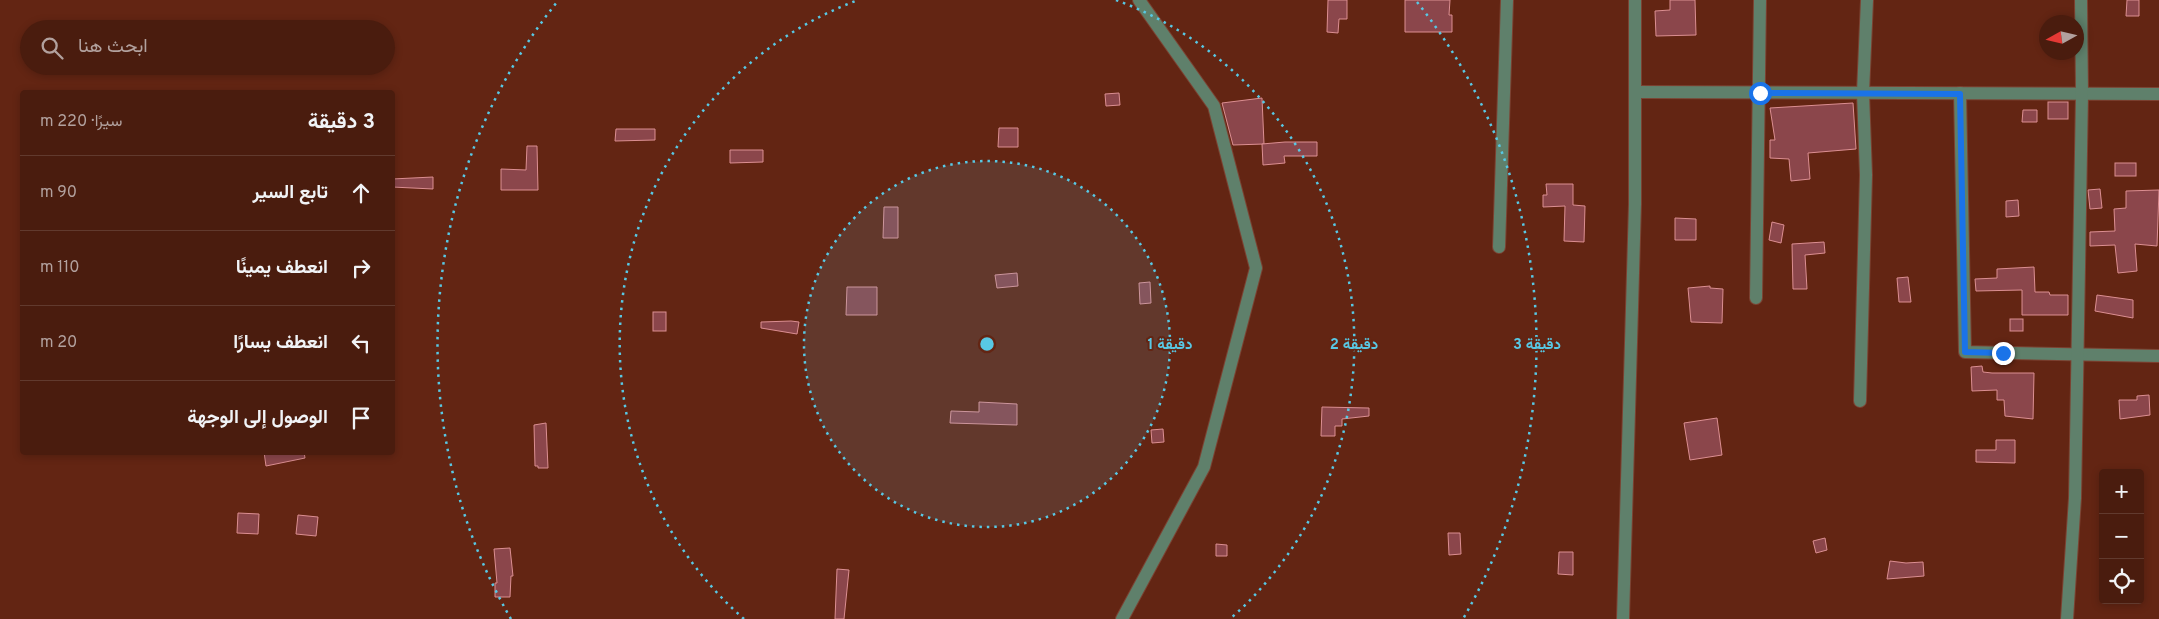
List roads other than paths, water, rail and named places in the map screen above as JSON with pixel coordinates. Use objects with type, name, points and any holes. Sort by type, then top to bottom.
[{"type":"street","points":[[1122,619],[1204,467],[1256,268],[1214,106],[1139,0]]},
{"type":"street","points":[[1499,247],[1507,0]]},
{"type":"street","points":[[1624,619],[1635,204],[1635,0]]},
{"type":"street","points":[[1756,298],[1760,0]]},
{"type":"street","points":[[1860,401],[1866,175],[1863,93],[1867,0]]},
{"type":"street","points":[[2067,619],[2075,498],[2082,94],[2081,0]]},
{"type":"street","points":[[1635,92],[2159,94]]},
{"type":"street","points":[[1960,94],[1965,352],[2159,356]]}]
